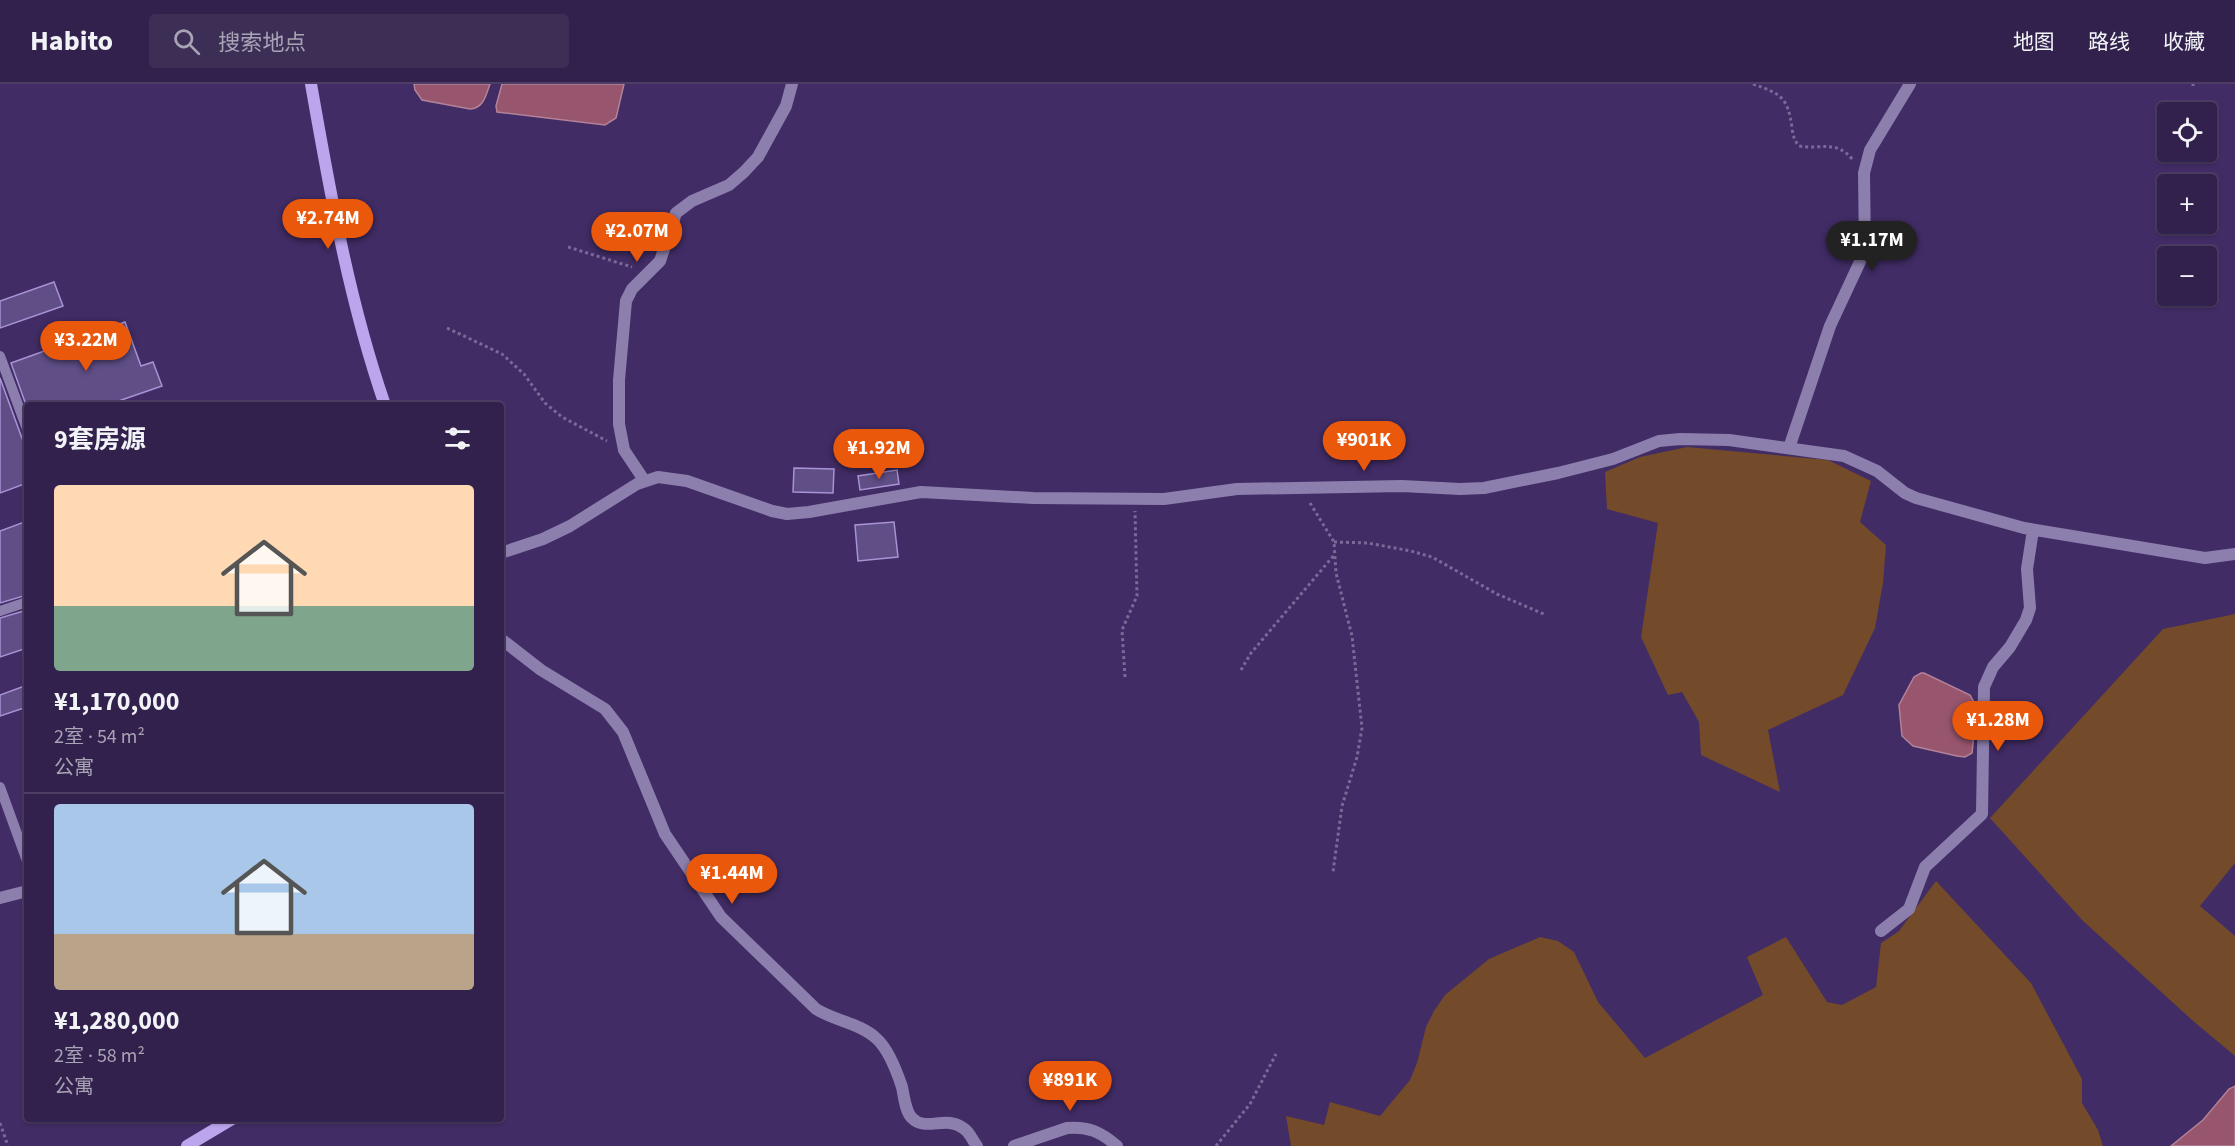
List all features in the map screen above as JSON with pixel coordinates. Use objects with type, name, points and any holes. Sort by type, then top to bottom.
[{"type":"street","points":[[311,84],[338,226],[358,312],[384,402]]},
{"type":"street","points":[[644,480],[624,450],[619,424],[619,380],[626,301],[632,289],[660,261],[676,213],[692,201],[729,185],[758,157],[786,106],[792,84]]},
{"type":"street","points":[[1789,448],[1830,326],[1865,251],[1864,172],[1870,150],[1910,84]]},
{"type":"street","points":[[504,552],[543,539],[570,526],[644,480],[658,477],[687,481],[772,511],[787,514],[921,492],[1033,498],[1164,499],[1238,489],[1402,486],[1460,489],[1484,488],[1569,470],[1613,459],[1659,441],[1680,439],[1729,440],[1844,456],[1877,471],[1905,493],[1916,498],[2033,530],[2205,558],[2235,554]]},
{"type":"street","points":[[1881,931],[1909,909],[1925,867],[1982,814],[1984,687],[1993,667],[2010,647],[2026,620],[2030,608],[2027,569],[2033,530]]},
{"type":"street","points":[[504,641],[541,670],[605,709],[623,732],[665,834],[731,928],[816,1009],[828,1017],[867,1030],[878,1040],[901,1085],[908,1113],[912,1119],[926,1124],[948,1121],[955,1123],[967,1131],[977,1146]]},
{"type":"street","points":[[0,898],[24,892]]},
{"type":"street","points":[[187,1146],[227,1122]]},
{"type":"street","points":[[1014,1146],[1075,1127],[1096,1131],[1117,1146]]},
{"type":"lane","points":[[0,356],[24,421]]},
{"type":"lane","points":[[0,611],[24,603]]},
{"type":"lane","points":[[0,787],[24,853]]},
{"type":"path","points":[[1753,84],[1783,98],[1790,111],[1794,140],[1799,146],[1836,147],[1848,154],[1864,172]]},
{"type":"path","points":[[568,247],[648,272]]},
{"type":"path","points":[[447,328],[502,354],[524,374],[545,403],[562,417],[624,450]]},
{"type":"path","points":[[1300,488],[1334,542],[1336,573],[1352,636],[1362,728],[1357,757],[1342,806],[1333,872]]},
{"type":"path","points":[[1125,677],[1122,630],[1137,596],[1134,499]]},
{"type":"path","points":[[1334,542],[1368,543],[1432,557],[1497,594],[1546,615]]},
{"type":"path","points":[[1241,670],[1251,654],[1335,554]]},
{"type":"path","points":[[1216,1146],[1250,1104],[1276,1054]]},
{"type":"path","points":[[0,1123],[8,1146]]},
{"type":"shaded area","points":[[414,84],[490,84],[481,104],[470,109],[422,100]]},
{"type":"shaded area","points":[[502,84],[624,84],[616,118],[605,125],[497,112],[496,106]]},
{"type":"shaded area","points":[[1687,447],[1828,460],[1871,481],[1860,522],[1886,545],[1883,583],[1875,628],[1843,695],[1768,730],[1780,792],[1701,755],[1699,722],[1682,692],[1668,695],[1641,637],[1658,523],[1607,509],[1605,472],[1640,457]]},
{"type":"shaded area","points":[[2235,614],[2235,863],[2200,906],[2235,936],[2235,1056],[2082,920],[1990,818],[2163,629]]},
{"type":"shaded area","points":[[1921,673],[1970,695],[1977,708],[1972,753],[1965,757],[1913,746],[1902,736],[1899,705],[1914,677]]},
{"type":"shaded area","points":[[1936,881],[2031,983],[2082,1079],[2082,1103],[2098,1130],[2103,1146],[1291,1146],[1286,1116],[1324,1125],[1330,1102],[1380,1116],[1410,1080],[1426,1027],[1445,995],[1489,959],[1540,937],[1558,941],[1574,952],[1598,1002],[1645,1058],[1763,995],[1747,957],[1786,937],[1827,1002],[1842,1005],[1876,987],[1881,943],[1899,931]]},
{"type":"shaded area","points":[[2235,1086],[2235,1146],[2171,1146],[2203,1120],[2229,1089]]},
{"type":"building","points":[[54,282],[63,306],[0,328],[0,301]]},
{"type":"building","points":[[125,322],[141,366],[153,362],[162,386],[116,402],[25,402],[11,363]]},
{"type":"building","points":[[0,378],[24,444],[24,484],[0,493]]},
{"type":"building","points":[[794,468],[834,469],[833,493],[793,492]]},
{"type":"building","points":[[897,470],[899,484],[860,490],[858,476]]},
{"type":"building","points":[[24,522],[24,596],[0,603],[0,531]]},
{"type":"building","points":[[894,522],[898,557],[858,561],[855,525]]},
{"type":"building","points":[[24,611],[24,649],[0,657],[0,618]]},
{"type":"building","points":[[24,686],[24,708],[0,716],[0,695]]}]
